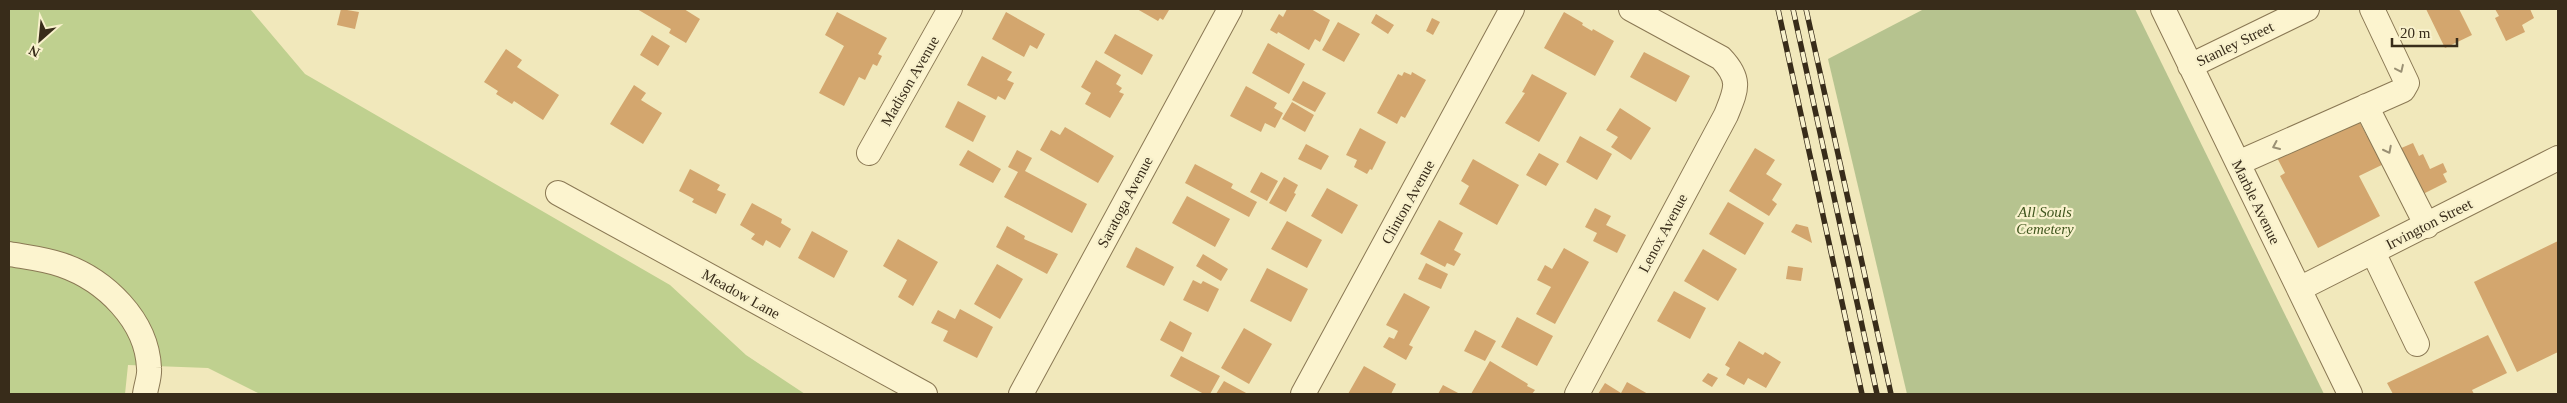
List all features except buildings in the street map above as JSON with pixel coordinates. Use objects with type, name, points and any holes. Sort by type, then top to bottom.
[{"type":"street","name":"Madison Avenue","points":[[869,153],[950,9]]},
{"type":"street","name":"Saratoga Avenue","points":[[1021,394],[1230,9]]},
{"type":"street","name":"Clinton Avenue","points":[[1303,394],[1512,9]]},
{"type":"street","name":"Lenox Avenue","points":[[1577,394],[1726,116],[1737,89],[1732,70],[1721,58],[1631,9]]},
{"type":"street","name":"Marble Avenue","points":[[2163,9],[2350,394]]},
{"type":"street","name":"Stanley Street","points":[[2190,66],[2307,9]]},
{"type":"street","points":[[2238,163],[2403,90],[2407,83],[2372,9]]},
{"type":"street","points":[[2366,106],[2427,226]]},
{"type":"street","name":"Irvington Street","points":[[2299,289],[2427,226],[2558,158]]},
{"type":"street","name":"Meadow Lane","points":[[558,193],[925,394]]},
{"type":"street","points":[[2373,252],[2417,344]]},
{"type":"street","points":[[9,254],[62,265],[100,285],[119,302],[144,339],[149,369],[145,394]]},
{"type":"green space","points":[[9,9],[250,9],[305,74],[670,285],[746,355],[805,394],[260,394],[208,368],[128,365],[125,394],[9,394]]},
{"type":"green space","name":"All Souls Cemetery","points":[[1924,9],[2135,9],[2324,394],[1907,394],[1828,59]]},
{"type":"railway","points":[[1778,9],[1862,394]]},
{"type":"railway","points":[[1793,9],[1877,394]]},
{"type":"railway","points":[[1806,9],[1891,394]]}]
